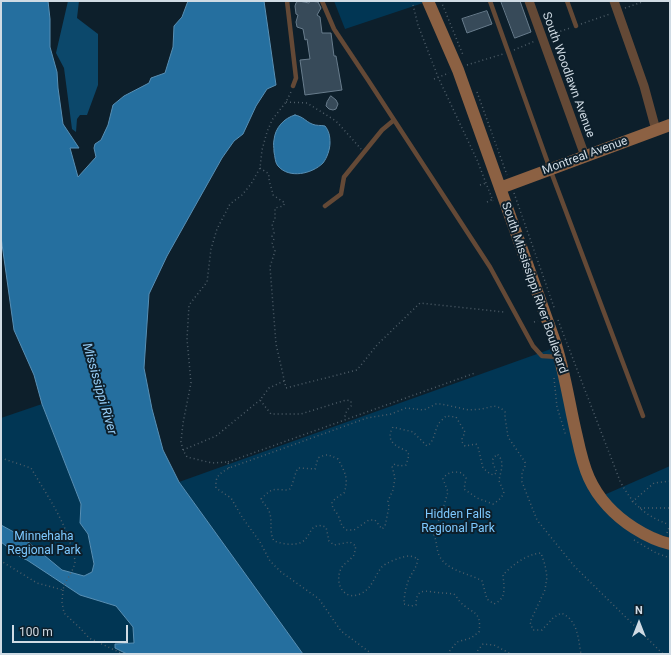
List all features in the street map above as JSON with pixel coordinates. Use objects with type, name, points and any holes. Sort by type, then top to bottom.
[{"type":"street","name":"South Mississippi River Boulevard","points":[[428,1],[506,186],[560,357],[580,453],[590,479],[605,502],[622,520],[640,532],[654,539],[670,544]]},
{"type":"street","name":"South Woodlawn Avenue","points":[[529,1],[585,156]]},
{"type":"street","points":[[614,1],[644,86],[656,130]]},
{"type":"street","name":"Montreal Avenue","points":[[506,186],[670,125]]},
{"type":"lane","points":[[286,1],[296,78],[293,86]]},
{"type":"lane","points":[[322,1],[334,29],[490,267],[533,346],[542,356],[560,357]]},
{"type":"lane","points":[[490,1],[550,169],[642,416]]},
{"type":"lane","points":[[567,1],[576,26]]},
{"type":"lane","points":[[325,206],[341,194],[344,177],[366,152],[382,130],[394,120]]},
{"type":"path","points":[[412,1],[418,25],[438,77],[477,160],[495,205]]},
{"type":"path","points":[[441,1],[464,58]]},
{"type":"path","points":[[414,27],[418,25]]},
{"type":"path","points":[[467,65],[508,53],[542,38],[576,26]]},
{"type":"path","points":[[434,79],[438,77]]},
{"type":"path","points":[[293,86],[286,102],[272,120],[267,132],[262,150],[260,168],[251,184],[242,195],[230,204],[217,229],[211,249],[207,282],[189,305],[188,339],[191,383],[181,442],[187,457],[212,463],[228,462],[475,373]]},
{"type":"path","points":[[477,92],[506,186],[557,316],[590,407],[620,481],[632,502],[652,517],[670,525]]},
{"type":"path","points":[[286,102],[307,103],[336,121],[358,147],[366,152]]},
{"type":"path","points":[[260,168],[269,174],[273,195],[285,202],[283,206],[275,208],[275,220],[272,224],[274,233],[272,236],[274,240],[272,244],[275,251],[270,267],[276,344],[286,388],[357,370],[377,345],[420,303],[504,312]]},
{"type":"path","points":[[480,185],[486,183]]},
{"type":"path","points":[[487,202],[493,199]]},
{"type":"path","points":[[534,322],[538,321],[540,326]]},
{"type":"path","points":[[183,450],[216,436],[260,400],[269,388],[284,381]]},
{"type":"path","points":[[260,400],[271,414],[301,414],[346,400],[350,401],[351,406],[347,410],[344,420]]},
{"type":"path","points":[[372,654],[341,631],[320,599],[281,572],[270,561],[260,542],[242,517],[231,498],[216,488],[215,480],[220,473],[229,468],[367,418],[391,414],[406,408],[424,410],[436,404],[469,410],[494,406],[502,408],[505,412],[508,437],[525,462],[522,482],[537,520],[575,567],[663,654]]},
{"type":"path","points":[[447,654],[457,642],[471,638],[479,632],[480,623],[478,615],[460,602],[454,594],[426,590],[421,592],[416,598],[416,605],[411,606],[404,604],[404,597],[409,579],[417,567],[418,558],[408,556],[381,566],[369,588],[360,595],[350,596],[342,592],[339,586],[340,572],[343,565],[354,556],[356,546],[350,542],[334,545],[328,541],[326,527],[322,525],[317,526],[303,541],[294,544],[284,544],[274,541],[270,534],[272,524],[268,509],[263,504],[261,499],[267,492],[275,488],[289,490],[294,482],[295,474],[298,468],[315,469],[318,458],[324,454],[328,455],[338,459],[344,471],[347,484],[344,493],[332,502],[332,509],[337,514],[341,526],[346,530],[354,530],[369,520],[375,520],[382,529],[385,526],[390,507],[388,501],[393,490],[395,478],[392,466],[395,464],[400,466],[406,465],[409,454],[407,451],[397,447],[391,441],[390,433],[393,427],[413,432],[427,446],[435,436],[439,424],[446,416],[456,417],[464,432],[462,442],[465,446],[476,444],[483,468],[490,474],[494,475],[497,472],[493,464],[493,459],[497,454],[501,458],[502,469],[499,481],[504,492],[502,497],[493,504],[464,489],[466,478],[462,473],[453,472],[445,476],[443,479],[448,492],[441,515],[433,533],[436,539],[439,555],[450,567],[482,581],[486,599],[494,604],[500,601],[503,596],[503,575],[510,568],[533,554],[541,553],[547,577],[545,590],[530,622],[533,630],[542,630],[561,612],[568,616],[577,629],[581,654]]},
{"type":"path","points":[[1,458],[31,468],[47,494],[69,536],[75,561],[71,574],[62,590],[64,613],[89,638],[124,654]]},
{"type":"path","points":[[228,462],[229,468]]},
{"type":"path","points":[[632,502],[654,483],[670,481]]},
{"type":"path","points":[[639,508],[670,508]]},
{"type":"path","points":[[1,561],[37,583],[62,590]]},
{"type":"path","points":[[475,654],[483,644],[494,645],[504,651],[508,651],[511,654]]},
{"type":"green space","points":[[334,1],[429,1],[345,29]]},
{"type":"green space","name":"Hidden Falls Regional Park","points":[[551,349],[559,375],[573,446],[595,499],[670,549],[670,654],[303,654],[179,482]]},
{"type":"green space","name":"Minnehaha Regional Park","points":[[42,404],[81,504],[80,523],[88,534],[94,565],[92,572],[84,576],[99,601],[116,606],[133,627],[134,643],[115,648],[127,654],[1,654],[1,418]]},
{"type":"green space","points":[[670,466],[670,538],[643,529],[621,514],[604,495]]},
{"type":"shaded area","points":[[68,1],[79,1],[77,18],[98,34],[98,85],[87,115],[80,115],[77,119],[76,132],[72,129],[64,68],[56,53]]},
{"type":"water","name":"Mississippi River","points":[[1,1],[48,1],[50,19],[50,47],[57,72],[63,124],[79,148],[70,148],[78,177],[96,157],[94,148],[95,144],[101,140],[108,125],[113,105],[124,96],[149,83],[151,78],[165,73],[173,47],[174,26],[182,17],[188,1],[264,1],[276,85],[267,89],[256,106],[243,134],[234,141],[222,158],[167,256],[149,294],[144,368],[152,409],[163,450],[179,482],[303,654],[127,654],[115,648],[115,644],[134,643],[133,627],[116,606],[80,595],[17,555],[1,542],[1,525],[21,536],[62,570],[84,576],[92,572],[94,564],[88,534],[80,523],[81,504],[42,404],[34,375],[14,330],[1,237]]},
{"type":"water","points":[[295,115],[314,125],[325,126],[330,138],[329,151],[323,163],[313,170],[300,174],[288,173],[277,165],[274,152],[276,131],[287,118]]},
{"type":"building","points":[[299,1],[309,3],[310,1],[318,2],[321,8],[317,15],[320,17],[322,33],[331,33],[334,56],[336,56],[342,90],[305,95],[300,60],[310,59],[307,39],[305,40],[303,29],[297,27],[296,22],[298,15],[296,14],[295,6]]},
{"type":"building","points":[[501,1],[520,1],[531,32],[515,38]]},
{"type":"building","points":[[487,11],[492,24],[467,33],[462,19]]},
{"type":"building","points":[[331,96],[338,104],[336,109],[333,110],[326,106]]}]
